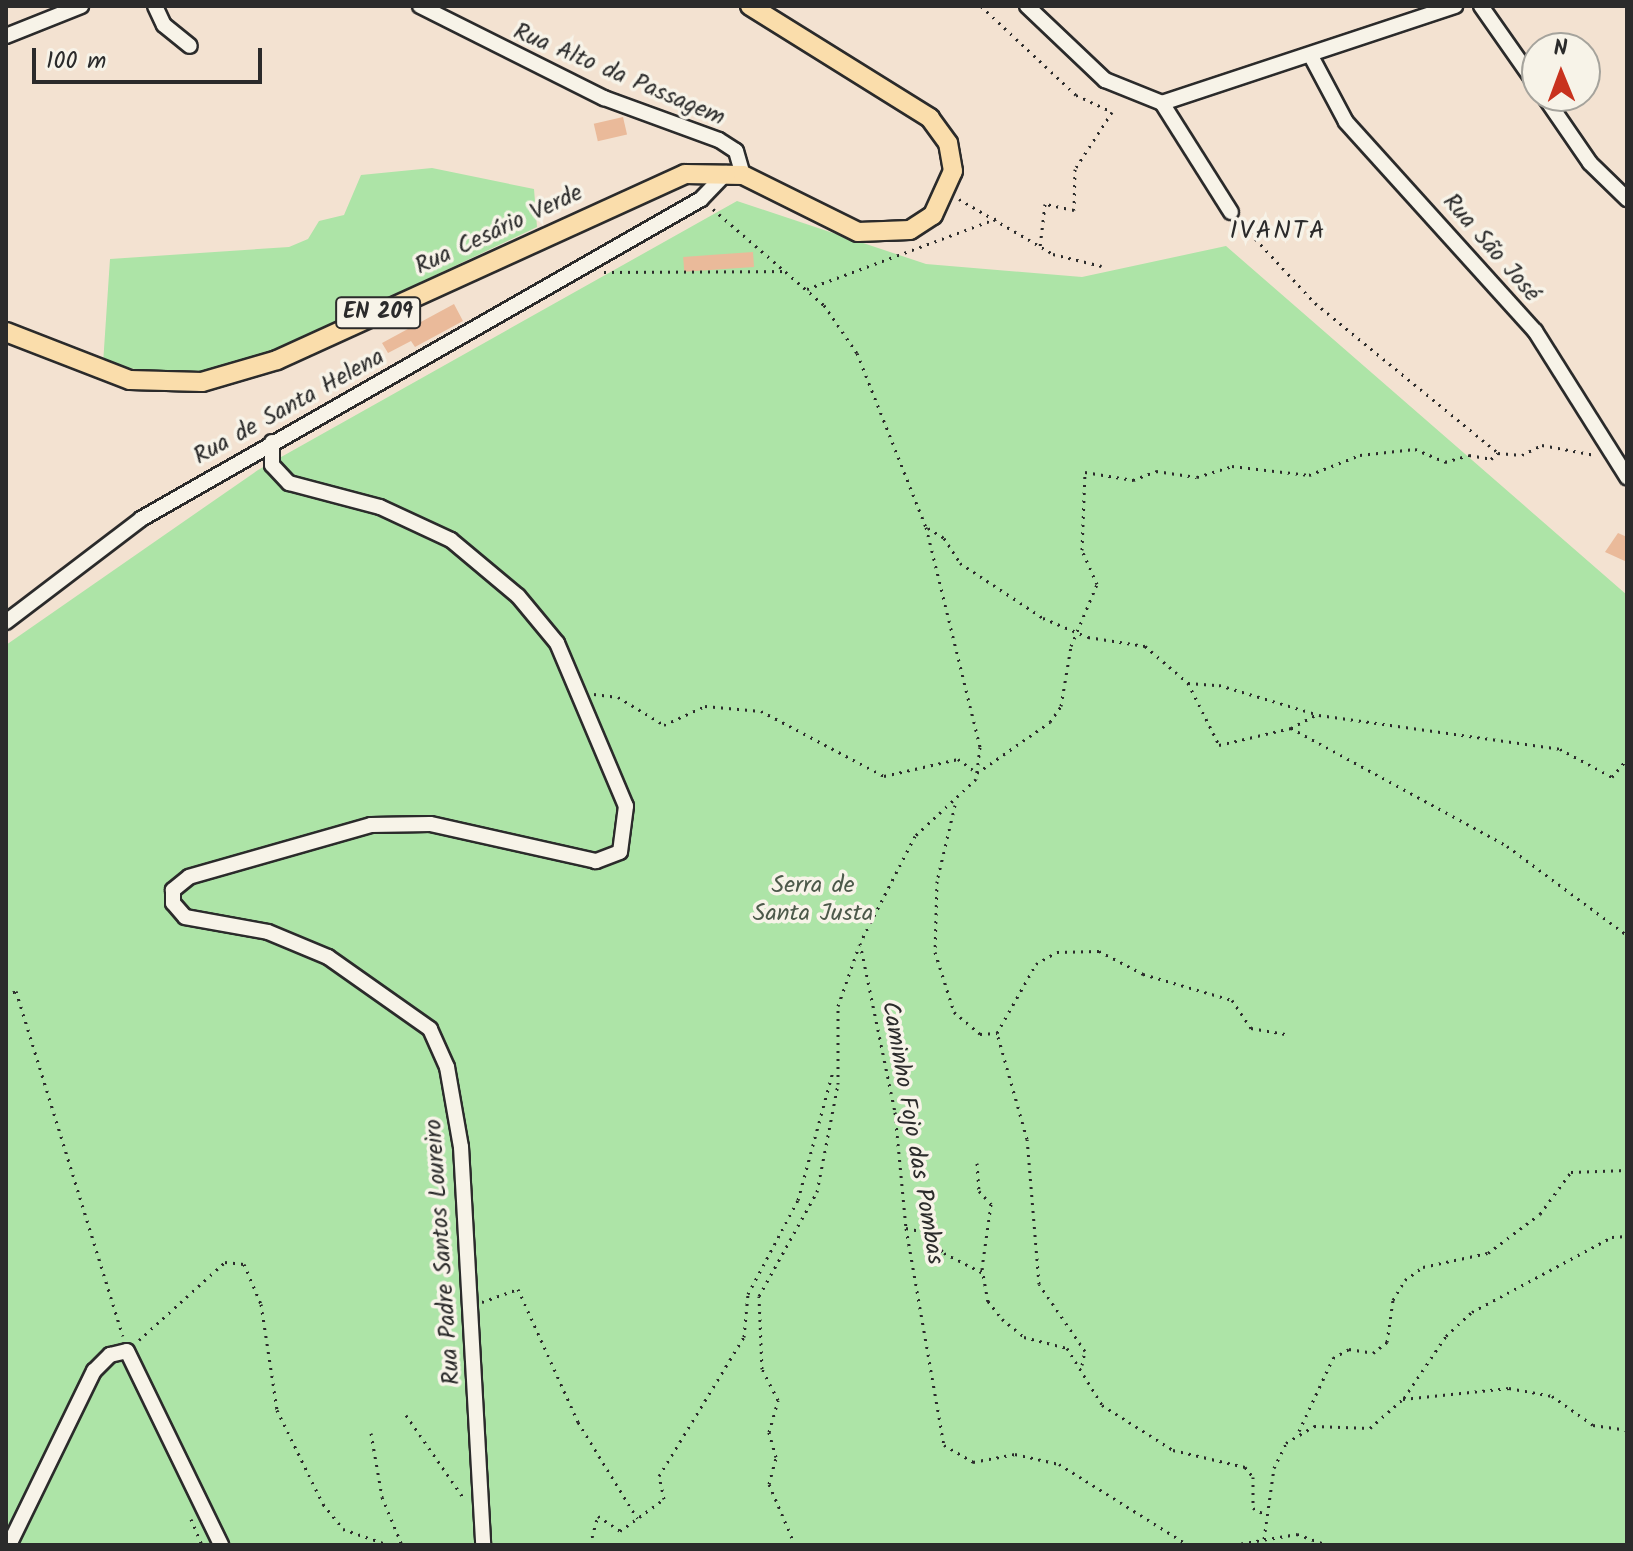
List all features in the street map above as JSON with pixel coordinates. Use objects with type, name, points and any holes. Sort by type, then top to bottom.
[{"type":"main road","points":[[750,6],[930,118],[948,143],[953,171],[948,195]]},
{"type":"main road","name":"Rua Cesário Verde","points":[[6,332],[130,380],[174,383],[231,376],[655,183],[685,174],[734,174]]},
{"type":"main road","name":"EN 209","points":[[734,174],[858,232],[884,235],[910,230],[948,195]]},
{"type":"street","points":[[6,36],[81,6]]},
{"type":"street","points":[[155,6],[164,25],[190,46]]},
{"type":"street","name":"Rua Alto da Passagem","points":[[420,6],[604,98],[719,140],[736,151],[734,174]]},
{"type":"street","points":[[1027,6],[1105,80],[1162,103],[1231,212]]},
{"type":"street","points":[[1162,103],[1312,58],[1455,6]]},
{"type":"street","points":[[1481,6],[1521,63]]},
{"type":"street","name":"Rua São José","points":[[1312,58],[1346,122],[1535,331],[1627,477]]},
{"type":"street","points":[[1555,112],[1590,163],[1627,199]]},
{"type":"street","name":"Rua de Santa Helena","points":[[6,622],[141,519],[701,199],[734,174]]},
{"type":"street","name":"Rua Padre Santos Loureiro","points":[[272,442],[272,465],[289,483],[380,507],[451,540],[518,596],[547,631],[582,697],[626,806],[628,827],[620,852],[596,861],[430,824],[371,825],[189,877],[173,890],[173,903],[185,917],[268,932],[328,957],[430,1029],[447,1067],[461,1147],[483,1545]]},
{"type":"street","points":[[9,1545],[94,1371],[110,1355],[127,1351],[221,1545]]},
{"type":"path","points":[[981,6],[1037,54],[1076,95],[1112,112],[1075,169],[1074,210],[1045,204],[1040,247]]},
{"type":"path","points":[[948,195],[998,218],[1040,247],[1102,266]]},
{"type":"path","points":[[701,199],[807,289],[857,353],[926,527],[980,747],[977,773]]},
{"type":"path","points":[[1231,212],[1315,303],[1498,453],[1522,455],[1542,445],[1600,455],[1602,441]]},
{"type":"path","points":[[807,289],[998,218]]},
{"type":"path","points":[[576,270],[788,271]]},
{"type":"path","points":[[795,1545],[769,1484],[776,1457],[769,1432],[778,1400],[762,1369],[759,1296],[817,1192],[838,1084],[834,1070],[838,1006],[860,943],[915,836],[955,803],[977,773],[1050,722],[1061,706],[1076,632],[1097,584],[1082,550],[1085,472],[1133,480],[1156,471],[1197,477],[1232,466],[1309,475],[1360,455],[1415,449],[1445,462],[1469,455],[1491,459],[1498,453]]},
{"type":"path","points":[[926,527],[1010,601],[1076,632],[1145,646],[1188,683],[1219,745],[1291,728],[1319,715]]},
{"type":"path","points":[[1188,683],[1219,685],[1319,715],[1560,749],[1612,777],[1627,759]]},
{"type":"path","points":[[582,697],[618,697],[664,725],[705,706],[734,704],[761,711],[884,776],[958,759],[977,773]]},
{"type":"path","points":[[1291,728],[1507,846],[1627,935]]},
{"type":"path","points":[[955,803],[937,881],[935,952],[954,1012],[980,1034],[997,1033]]},
{"type":"path","name":"Caminho Fojo das Pombas","points":[[860,943],[895,1112],[906,1228],[944,1445],[954,1456],[973,1462],[1015,1454],[1059,1464],[1188,1545]]},
{"type":"path","points":[[1082,1365],[1085,1351],[1039,1284],[1027,1139],[997,1033],[1036,964],[1057,952],[1099,951],[1143,974],[1232,1000],[1251,1028],[1289,1035]]},
{"type":"path","points":[[6,996],[16,991],[127,1351],[225,1262],[244,1264],[261,1304],[277,1410],[323,1504],[343,1529],[389,1545]]},
{"type":"path","points":[[590,1545],[597,1517],[622,1529],[661,1501],[662,1472],[744,1337],[748,1294],[798,1200],[834,1070]]},
{"type":"path","points":[[977,1163],[979,1191],[991,1204],[983,1273],[988,1301],[1002,1319],[1024,1337],[1067,1348],[1082,1365],[1102,1405],[1173,1450],[1245,1467],[1253,1477],[1253,1508],[1266,1515]]},
{"type":"path","points":[[1264,1539],[1274,1468],[1299,1431],[1333,1358],[1349,1349],[1373,1353],[1387,1342],[1393,1300],[1405,1280],[1423,1267],[1488,1253],[1540,1214],[1571,1172],[1627,1170]]},
{"type":"path","points":[[906,1228],[925,1232],[944,1253],[983,1273]]},
{"type":"path","points":[[1299,1431],[1314,1426],[1370,1428],[1403,1399],[1446,1336],[1472,1312],[1612,1237],[1627,1236]]},
{"type":"path","points":[[479,1304],[518,1289],[578,1422],[637,1518]]},
{"type":"path","points":[[1403,1399],[1531,1389],[1593,1425],[1627,1430]]},
{"type":"path","points":[[406,1415],[452,1489],[481,1514]]},
{"type":"path","points":[[371,1433],[382,1497],[402,1545]]},
{"type":"path","points":[[1233,1545],[1297,1534],[1327,1545]]},
{"type":"green space","points":[[432,168],[534,189],[537,227],[271,353],[180,376],[103,364],[110,259],[289,247],[308,239],[319,221],[344,215],[361,175]]},
{"type":"green space","name":"Serra de Santa Justa","points":[[737,201],[926,264],[1082,277],[1226,246],[1627,595],[1627,1545],[6,1545],[6,645],[258,470]]},
{"type":"building","points":[[623,117],[627,135],[598,141],[594,124]]},
{"type":"building","points":[[753,252],[754,267],[684,272],[683,257]]},
{"type":"building","points":[[454,304],[463,321],[415,347],[411,341],[388,353],[382,343]]},
{"type":"building","points":[[1618,533],[1627,537],[1627,562],[1605,552]]},
{"type":"district","name":"IVANTA","points":[[1278,232]]}]
